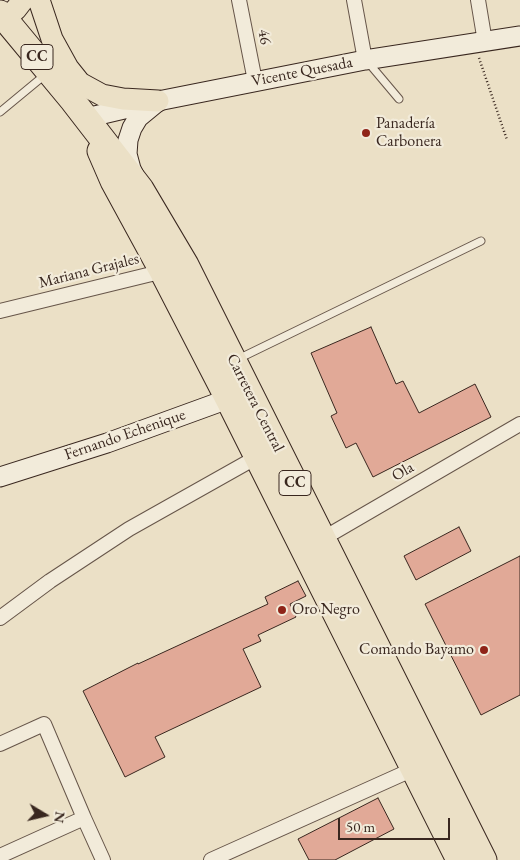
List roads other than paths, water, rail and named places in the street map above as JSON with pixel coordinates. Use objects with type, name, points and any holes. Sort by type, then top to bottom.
[{"type":"highway","name":"Carretera Central","points":[[7,21],[80,110],[141,189],[174,268],[424,764],[484,860]]},
{"type":"highway","name":"Carretera Central","points":[[80,110],[113,181],[174,268],[233,361],[238,394],[257,456],[313,544]]},
{"type":"highway","name":"Carretera Central","points":[[424,764],[458,860]]},
{"type":"main road","points":[[7,21],[22,3],[34,2],[68,68],[80,83],[102,95],[123,99],[158,101]]},
{"type":"main road","points":[[52,39],[80,110]]},
{"type":"street","name":"46","points":[[239,0],[255,81]]},
{"type":"street","points":[[354,0],[366,60]]},
{"type":"street","points":[[478,0],[480,42]]},
{"type":"street","name":"Vicente Quesada","points":[[80,110],[158,101],[366,60],[520,36]]},
{"type":"street","points":[[141,189],[131,169],[127,154],[128,140],[138,118],[158,101]]},
{"type":"street","name":"Mariana Grajales","points":[[0,311],[174,268]]},
{"type":"street","name":"Fernando Echenique","points":[[0,477],[107,443],[238,394]]},
{"type":"street","name":"Ola","points":[[313,544],[520,424]]},
{"type":"street","points":[[0,618],[130,529],[257,456]]},
{"type":"street","points":[[0,744],[44,724],[103,860]]},
{"type":"street","points":[[211,860],[424,764]]},
{"type":"street","points":[[0,856],[84,818]]},
{"type":"lane","points":[[366,60],[399,99]]},
{"type":"lane","points":[[0,112],[49,72]]},
{"type":"lane","points":[[233,361],[481,241]]},
{"type":"place","name":"Panadería Carbonera","points":[[366,133]]},
{"type":"place","name":"Oro Negro","points":[[282,610]]},
{"type":"place","name":"Comando Bayamo","points":[[484,650]]}]
